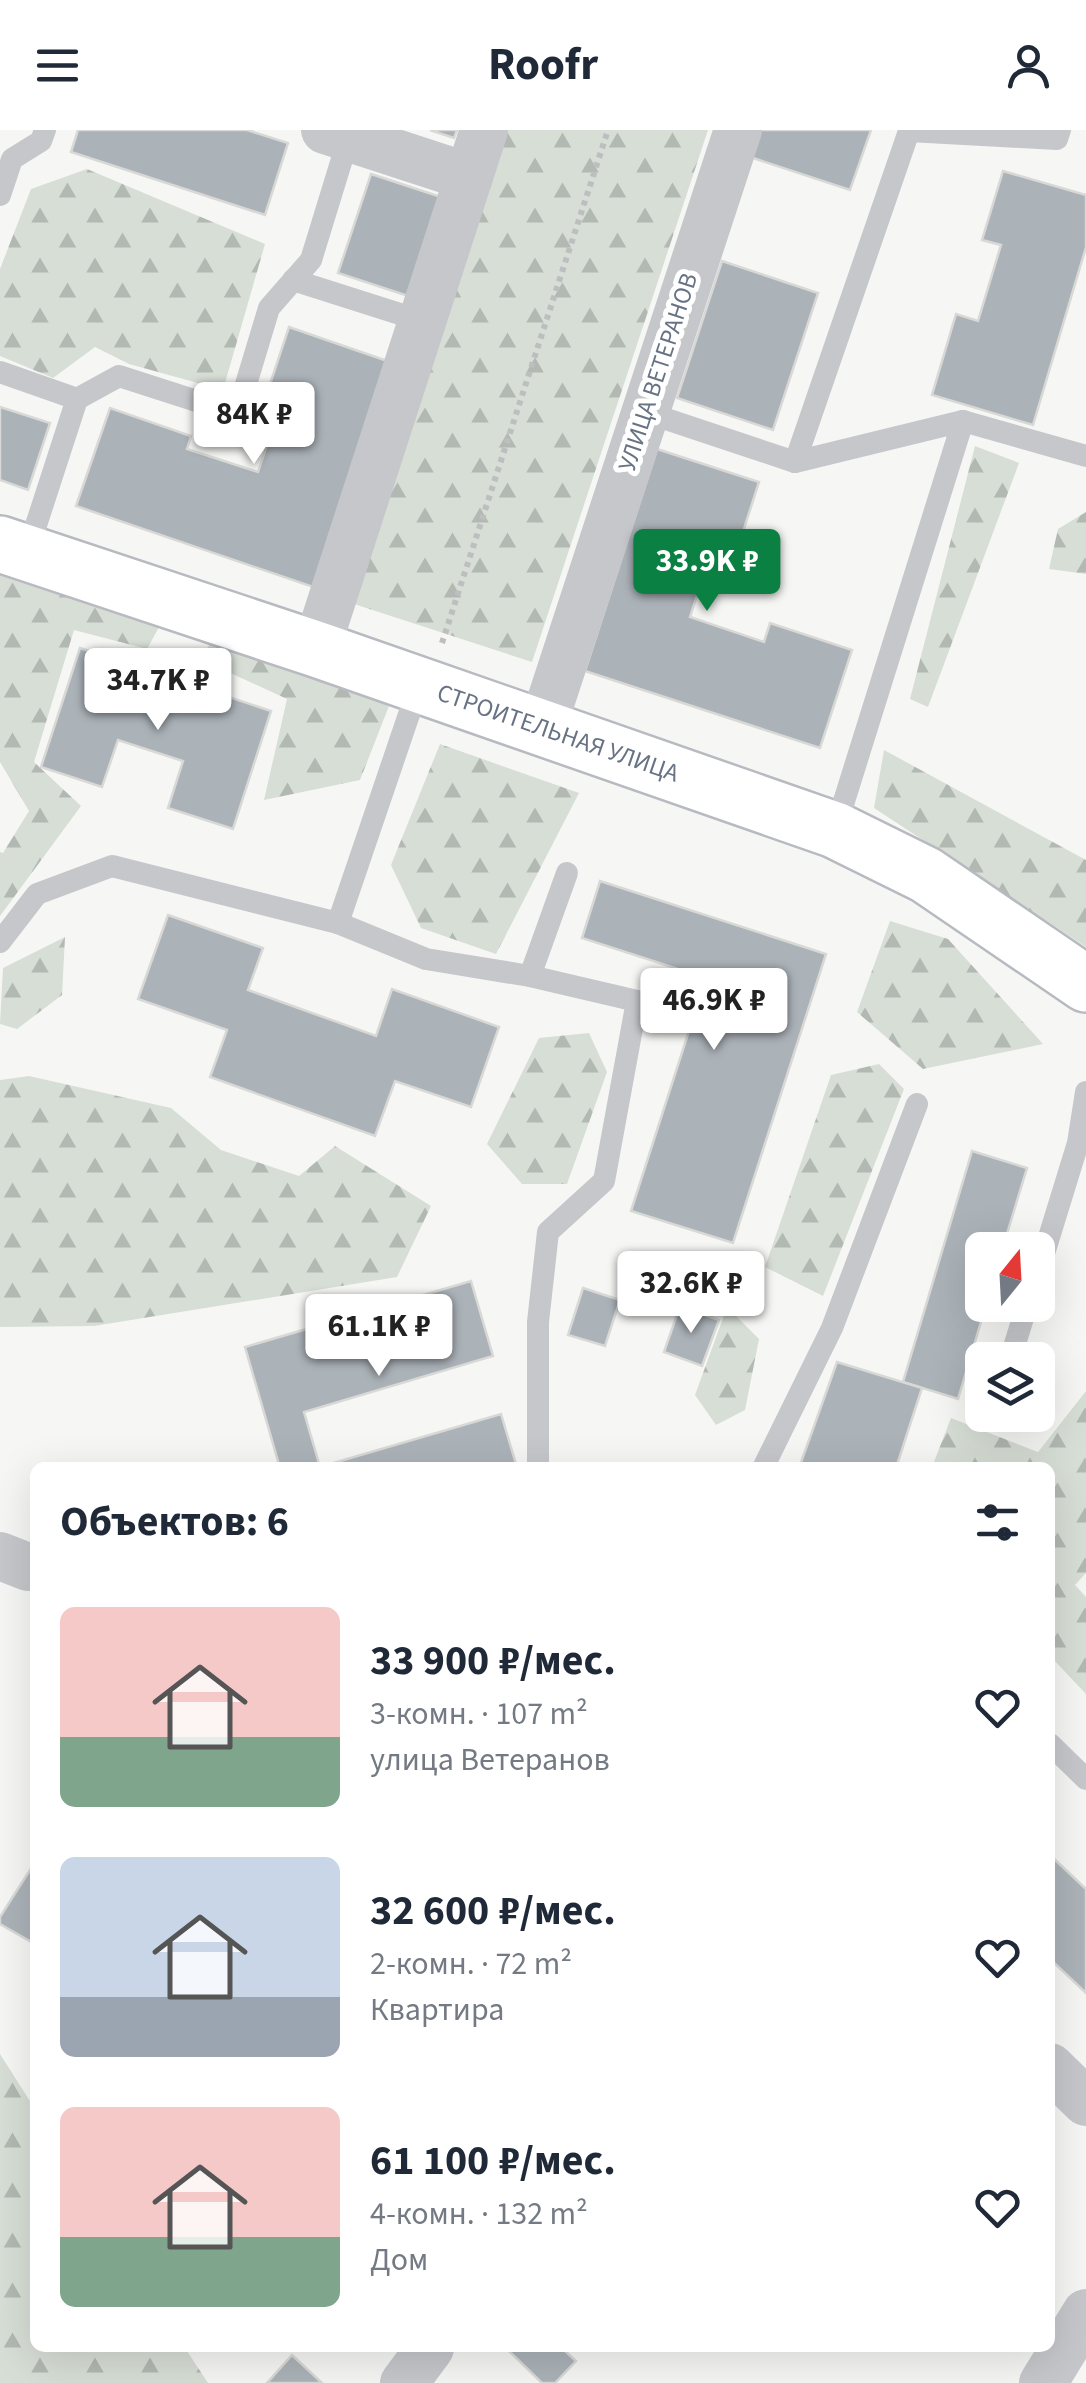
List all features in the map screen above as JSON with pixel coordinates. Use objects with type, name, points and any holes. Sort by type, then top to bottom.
[{"type":"street","points":[[316,649],[484,130]]},
{"type":"street","name":"УЛИЦА ВЕТЕРАНОВ","points":[[542,728],[738,130]]},
{"type":"street","points":[[342,133],[468,177]]},
{"type":"street","name":"СТРОИТЕЛЬНАЯ УЛИЦА","points":[[13,548],[316,649],[431,664],[542,728],[835,830],[926,875],[1086,984]]},
{"type":"street","points":[[1055,2073],[1086,2102]]},
{"type":"street","points":[[1043,2383],[1086,2312]]},
{"type":"street","points":[[404,2383],[427,2352]]},
{"type":"lane","points":[[0,194],[12,160],[41,141],[44,130]]},
{"type":"lane","points":[[796,462],[909,131],[1057,139],[1060,130]]},
{"type":"lane","points":[[13,548],[77,399],[119,376],[237,414],[269,308],[310,260],[342,133]]},
{"type":"lane","points":[[293,280],[422,321]]},
{"type":"lane","points":[[0,372],[77,399]]},
{"type":"lane","points":[[645,412],[796,462],[963,421],[1086,456]]},
{"type":"lane","points":[[835,830],[963,421]]},
{"type":"lane","points":[[338,924],[431,664]]},
{"type":"lane","points":[[0,942],[37,894],[112,866],[338,924],[426,959],[530,976],[637,1001],[604,1182],[548,1232],[538,1322],[538,1462]]},
{"type":"lane","points":[[530,976],[567,872]]},
{"type":"lane","points":[[1052,1232],[1082,1147],[1086,1092]]},
{"type":"lane","points":[[766,1462],[832,1328],[918,1104]]},
{"type":"lane","points":[[1055,1749],[1086,1778]]},
{"type":"path","points":[[431,664],[608,130]]},
{"type":"green space","points":[[502,130],[708,130],[532,662],[351,603]]},
{"type":"green space","points":[[87,169],[265,244],[223,390],[129,364],[95,347],[53,378],[0,356],[0,269],[31,189]]},
{"type":"green space","points":[[975,446],[1019,463],[928,707],[910,699]]},
{"type":"green space","points":[[1086,512],[1086,574],[1049,569],[1058,529]]},
{"type":"green space","points":[[0,570],[159,627],[147,649],[74,630],[34,762],[81,806],[0,916],[0,852],[3,853],[29,811],[0,762]]},
{"type":"green space","points":[[214,638],[389,706],[360,780],[264,800],[287,699],[200,659]]},
{"type":"green space","points":[[440,744],[579,793],[496,954],[421,928],[391,865]]},
{"type":"green space","points":[[884,750],[1086,860],[1086,947],[874,808]]},
{"type":"green space","points":[[890,921],[948,939],[1043,1044],[923,1069],[857,1012]]},
{"type":"green space","points":[[65,937],[62,995],[17,1029],[0,1024],[3,968]]},
{"type":"green space","points":[[589,1033],[607,1072],[567,1184],[522,1184],[487,1144],[539,1038]]},
{"type":"green space","points":[[879,1064],[904,1089],[823,1296],[765,1267],[831,1075]]},
{"type":"green space","points":[[29,1076],[171,1108],[221,1150],[299,1176],[335,1146],[431,1206],[397,1277],[94,1326],[0,1327],[0,1080]]},
{"type":"green space","points":[[727,1307],[759,1339],[745,1410],[716,1425],[695,1395]]},
{"type":"green space","points":[[1086,1391],[1086,1573],[1075,1585],[1086,1597],[1086,1694],[1055,1661],[1055,1462],[934,1462],[951,1418],[965,1423],[965,1432],[987,1432],[1038,1452]]},
{"type":"green space","points":[[0,2054],[30,2101],[30,2352],[188,2352],[208,2383],[0,2383]]},
{"type":"building","points":[[78,130],[247,130],[288,143],[265,215],[71,152]]},
{"type":"building","points":[[430,130],[457,130],[454,138]]},
{"type":"building","points":[[759,130],[871,130],[850,190],[750,157]]},
{"type":"building","points":[[1003,171],[1086,195],[1086,247],[1033,425],[932,395],[956,314],[978,321],[1001,245],[982,240]]},
{"type":"building","points":[[371,174],[441,197],[408,296],[338,273]]},
{"type":"building","points":[[722,261],[818,293],[773,430],[677,398]]},
{"type":"building","points":[[289,327],[396,364],[319,589],[76,506],[110,408],[191,436],[187,449],[258,472],[281,404],[265,399]]},
{"type":"building","points":[[0,407],[50,423],[28,490],[0,480]]},
{"type":"building","points":[[657,449],[759,482],[733,563],[710,555],[690,617],[764,642],[770,623],[852,650],[820,748],[585,671]]},
{"type":"building","points":[[80,648],[271,711],[233,829],[168,808],[183,761],[118,740],[102,787],[41,767]]},
{"type":"building","points":[[600,881],[826,954],[733,1243],[631,1211],[706,978],[582,938]]},
{"type":"building","points":[[168,915],[263,948],[248,990],[376,1036],[392,989],[499,1027],[471,1107],[395,1081],[375,1136],[210,1077],[227,1030],[138,999]]},
{"type":"building","points":[[972,1151],[1027,1168],[1007,1232],[965,1232],[965,1322],[981,1322],[975,1342],[965,1342],[965,1376],[958,1399],[903,1382]]},
{"type":"building","points":[[471,1281],[493,1356],[304,1412],[319,1462],[278,1462],[245,1347]]},
{"type":"building","points":[[583,1288],[620,1300],[605,1346],[568,1335]]},
{"type":"building","points":[[680,1306],[719,1320],[702,1366],[664,1352]]},
{"type":"building","points":[[837,1362],[922,1388],[898,1462],[801,1462]]},
{"type":"building","points":[[501,1414],[515,1462],[337,1462]]},
{"type":"building","points":[[1055,1860],[1086,1889],[1086,1993],[1055,1964]]},
{"type":"building","points":[[30,1870],[30,1941],[0,1924],[0,1917]]},
{"type":"building","points":[[510,2352],[566,2352],[576,2361],[555,2383],[542,2383]]},
{"type":"building","points":[[292,2355],[322,2383],[267,2383]]}]
